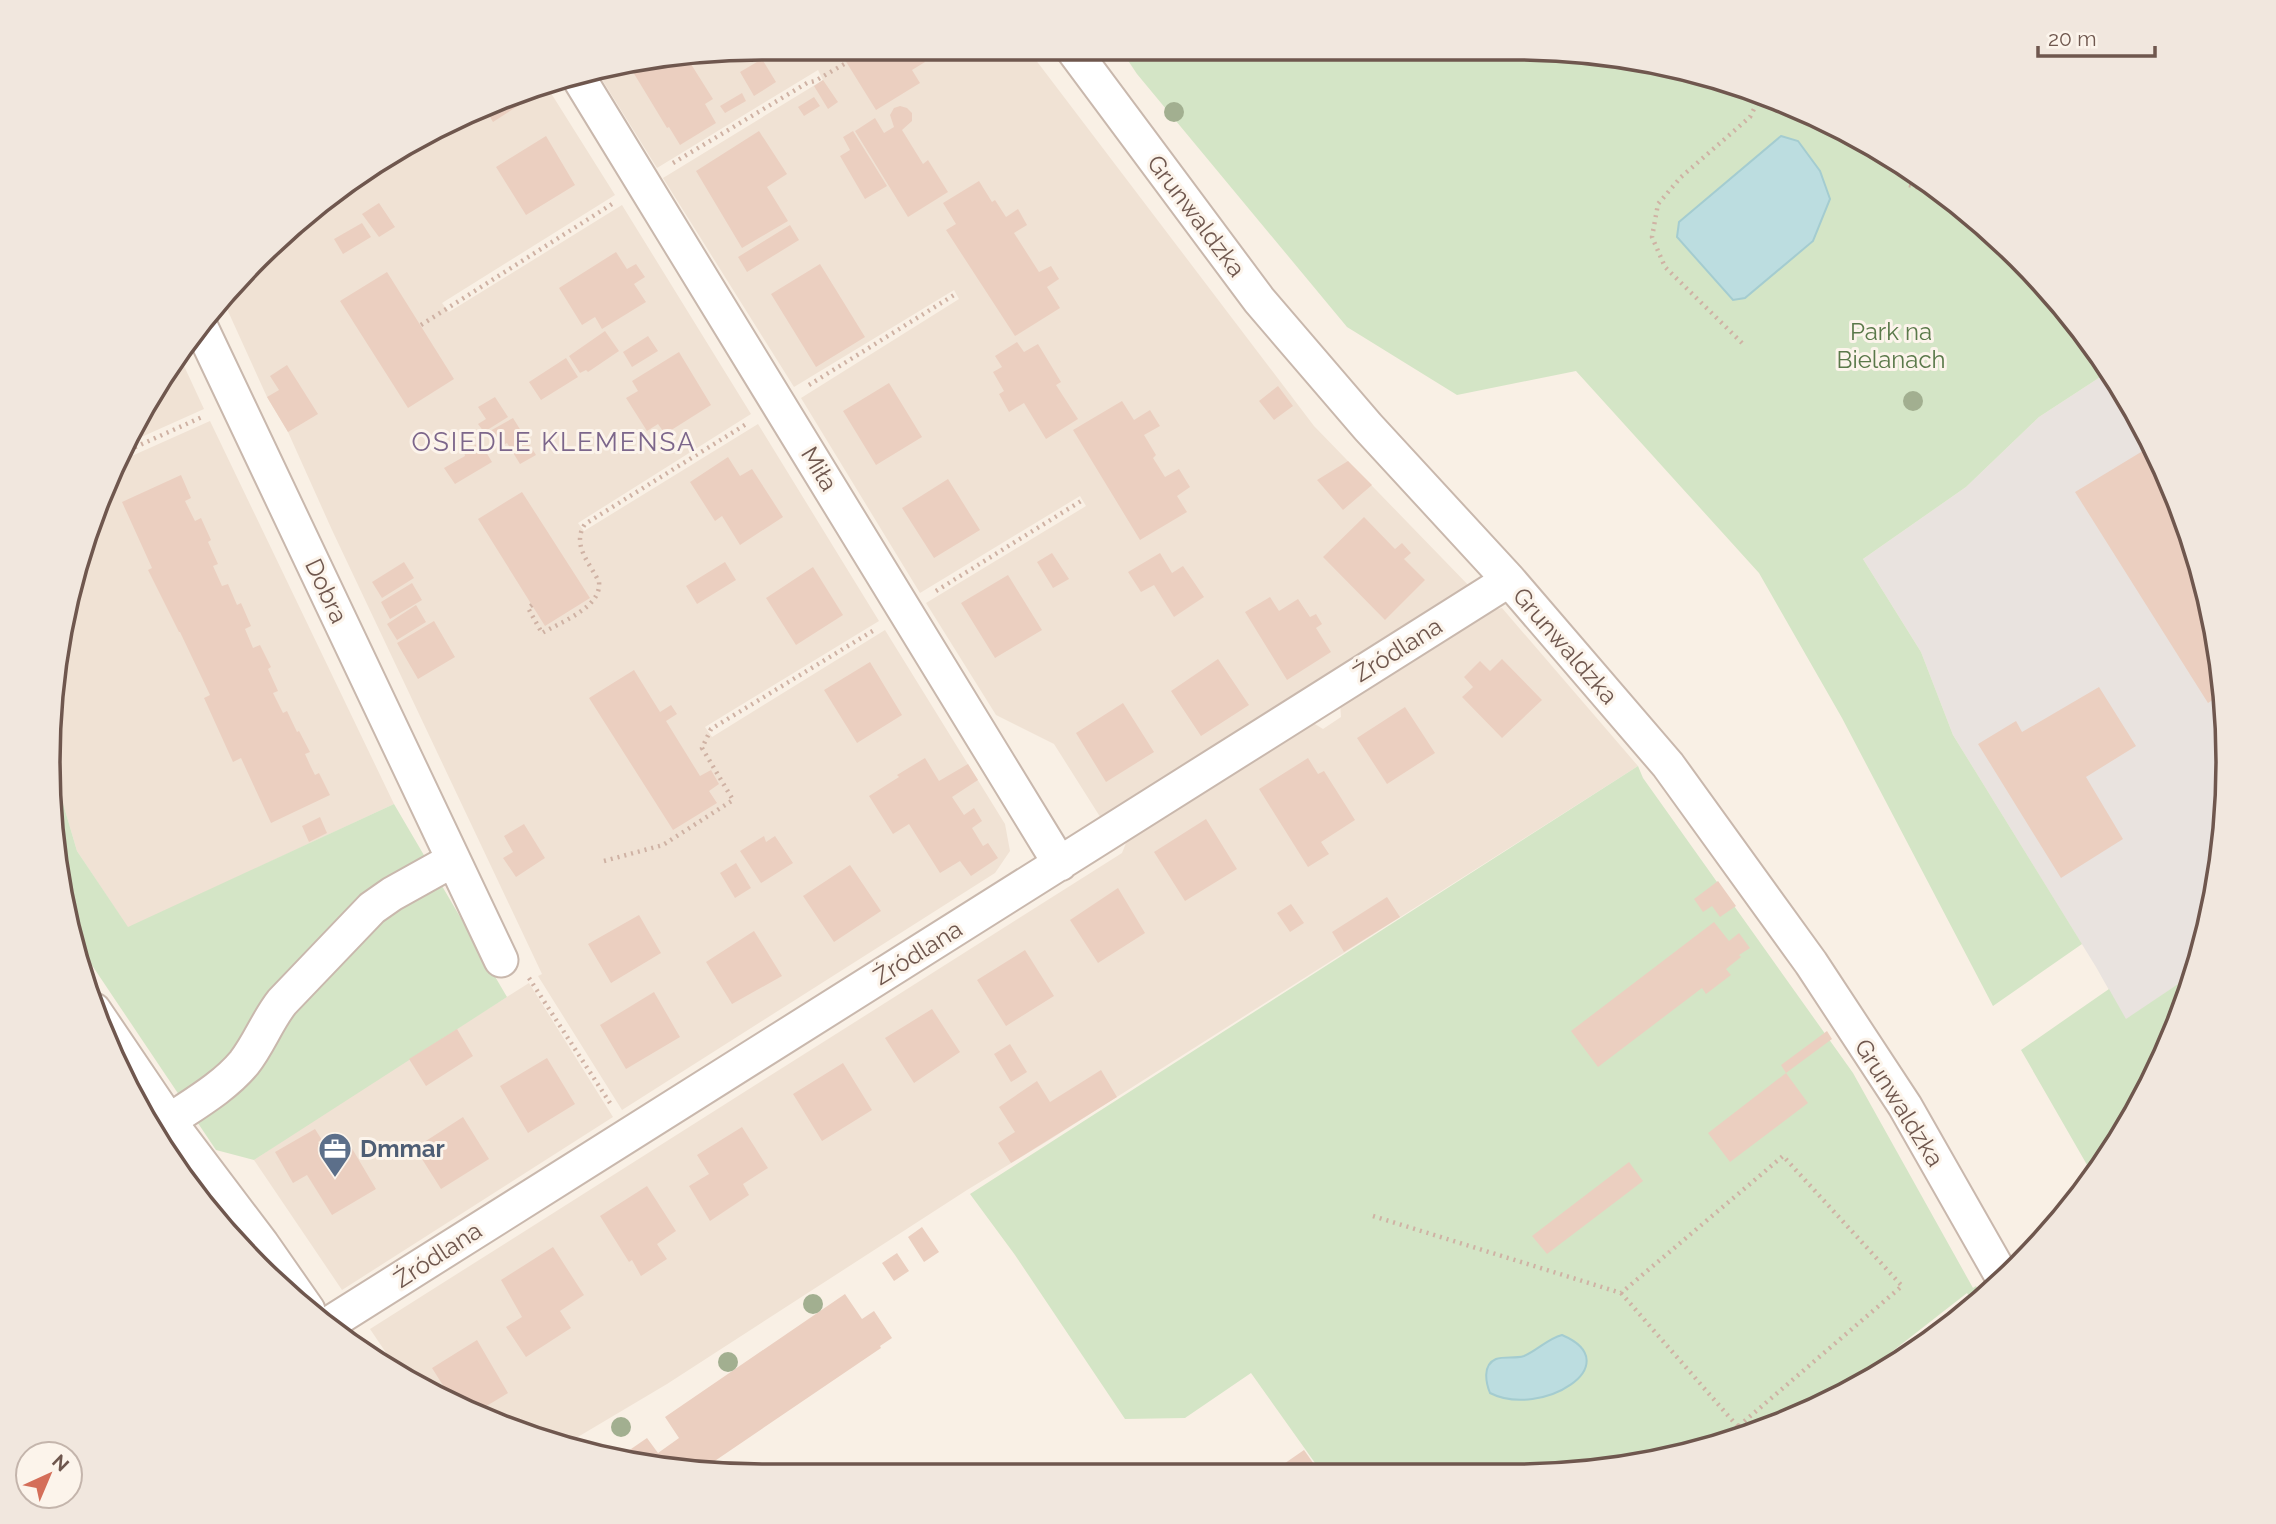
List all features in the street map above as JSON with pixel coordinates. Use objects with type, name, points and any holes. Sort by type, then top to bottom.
[{"type":"street","name":"Grunwaldzka","points":[[1080,60],[1259,300],[1368,427],[1509,580],[1668,765],[1811,963],[1905,1106],[1999,1270]]},
{"type":"street","name":"Miła","points":[[582,83],[1060,864]]},
{"type":"street","name":"Dobra","points":[[205,335],[453,860],[514,967]]},
{"type":"street","name":"Źródlana","points":[[335,1320],[1509,580]]},
{"type":"street","points":[[169,1121],[236,1072],[282,1002],[372,908],[453,860]]},
{"type":"street","points":[[123,1053],[169,1121],[285,1278]]},
{"type":"path","points":[[667,167],[807,83],[846,63]]},
{"type":"path","points":[[1742,343],[1665,267],[1652,237],[1658,204],[1681,177],[1750,117],[1757,103]]},
{"type":"path","points":[[1909,185],[1917,187]]},
{"type":"path","points":[[421,325],[614,204]]},
{"type":"path","points":[[808,385],[954,295]]},
{"type":"path","points":[[134,448],[204,416]]},
{"type":"path","points":[[532,606],[528,608],[542,633],[594,602],[600,589],[599,582],[579,541],[585,524],[749,422]]},
{"type":"path","points":[[929,595],[1081,501]]},
{"type":"path","points":[[604,861],[663,845],[733,800],[702,748],[711,729],[877,628]]},
{"type":"path","points":[[514,967],[629,1133]]},
{"type":"path","points":[[1373,1216],[1621,1293],[1738,1427],[1902,1286],[1783,1157],[1621,1293]]},
{"type":"shaded area","points":[[1036,60],[1314,426],[1473,590],[1321,686],[1315,682],[1297,693],[1287,708],[1104,823],[1054,744],[996,715],[926,603],[1086,506],[1080,496],[920,593],[801,398],[959,299],[954,290],[794,387],[663,178],[823,80],[818,70],[657,168],[601,78],[716,61]]},
{"type":"shaded area","points":[[551,92],[615,195],[442,303],[449,312],[622,205],[751,414],[578,523],[584,531],[758,424],[879,621],[705,727],[712,737],[885,630],[1005,824],[1010,851],[995,873],[622,1110],[538,976],[542,974],[288,432],[267,397],[227,308],[265,265],[334,205],[411,154],[493,113]]},
{"type":"shaded area","points":[[183,364],[204,409],[139,438]]},
{"type":"shaded area","points":[[2101,377],[2144,451],[2179,536],[2193,580],[2210,670],[2215,716],[2215,808],[2203,899],[2193,944],[2181,982],[2126,1020],[1953,735],[1921,652],[1863,559],[1966,487],[2039,417]]},
{"type":"shaded area","points":[[210,421],[394,804],[128,928],[77,851],[61,796],[60,762],[66,670],[83,580],[113,493],[129,457]]},
{"type":"shaded area","points":[[1502,608],[1638,766],[967,1190],[667,1384],[574,1439],[493,1411],[451,1392],[388,1356],[370,1329],[1122,853],[1130,833],[1223,774],[1229,777],[1310,721],[1323,729],[1341,717],[1340,702],[1483,613]]},
{"type":"shaded area","points":[[529,983],[613,1117],[342,1290],[254,1160],[351,1095]]},
{"type":"green space","name":"Park na Bielanach","points":[[1128,60],[1560,61],[1651,73],[1740,97],[1825,132],[1904,178],[1942,205],[2011,265],[2071,334],[2101,377],[2039,417],[1966,487],[1863,559],[1921,652],[1953,735],[2082,944],[1993,1006],[1842,718],[1759,573],[1576,371],[1457,395],[1347,327]]},
{"type":"green space","points":[[1638,766],[1643,778],[1853,1073],[1973,1288],[1976,1286],[1978,1289],[1969,1297],[1967,1293],[1881,1360],[1825,1392],[1783,1411],[1696,1441],[1651,1451],[1560,1463],[1316,1464],[1251,1373],[1185,1418],[1125,1419],[1015,1255],[970,1194]]},
{"type":"green space","points":[[61,796],[77,851],[128,927],[394,804],[507,997],[254,1160],[216,1150],[88,959],[73,899]]},
{"type":"green space","points":[[2181,982],[2144,1073],[2088,1166],[2021,1050],[2109,989],[2126,1019]]},
{"type":"water","points":[[1781,136],[1798,141],[1820,171],[1830,199],[1813,241],[1745,298],[1733,300],[1677,237],[1679,222]]},
{"type":"water","points":[[1562,1335],[1581,1347],[1587,1360],[1583,1373],[1571,1385],[1553,1394],[1532,1399],[1511,1399],[1490,1393],[1486,1374],[1492,1362],[1499,1358],[1524,1356]]},
{"type":"building","points":[[763,60],[776,82],[754,96],[740,72]]},
{"type":"building","points":[[845,60],[924,60],[925,62],[912,70],[920,83],[876,110]]},
{"type":"building","points":[[691,64],[713,99],[705,104],[716,123],[680,145],[633,72]]},
{"type":"building","points":[[823,80],[838,102],[828,109],[814,86]]},
{"type":"building","points":[[742,93],[746,101],[725,113],[720,106]]},
{"type":"building","points":[[814,97],[820,106],[804,116],[798,107]]},
{"type":"building","points":[[524,102],[524,102],[493,122],[489,115]]},
{"type":"building","points":[[900,106],[912,113],[912,121],[902,130],[923,164],[928,160],[948,192],[908,217],[855,131],[875,118],[884,133],[894,127],[890,115],[894,108]]},
{"type":"building","points":[[759,131],[787,174],[767,187],[788,221],[742,248],[696,171]]},
{"type":"building","points":[[853,131],[887,186],[865,199],[840,156],[850,150],[843,137]]},
{"type":"building","points":[[546,136],[575,185],[526,215],[496,167]]},
{"type":"building","points":[[979,181],[992,202],[995,200],[1006,217],[1018,209],[1027,225],[1014,233],[1039,272],[1051,266],[1059,279],[1047,287],[1060,308],[1015,336],[946,230],[956,224],[943,203]]},
{"type":"building","points":[[379,203],[395,227],[379,237],[362,214]]},
{"type":"building","points":[[362,223],[371,237],[343,254],[334,239]]},
{"type":"building","points":[[790,225],[799,240],[747,272],[738,257]]},
{"type":"building","points":[[616,252],[627,269],[636,264],[645,277],[634,284],[646,302],[602,329],[595,317],[582,325],[559,288]]},
{"type":"building","points":[[820,264],[865,337],[816,367],[771,294]]},
{"type":"building","points":[[387,272],[454,379],[408,408],[340,301]]},
{"type":"building","points":[[605,331],[619,351],[588,372],[586,370],[580,373],[569,356]]},
{"type":"building","points":[[648,336],[658,351],[632,367],[623,352]]},
{"type":"building","points":[[1017,342],[1024,352],[1038,344],[1061,382],[1056,385],[1078,419],[1046,439],[1024,403],[1009,412],[999,394],[1004,391],[993,372],[1002,367],[995,356]]},
{"type":"building","points":[[679,352],[711,405],[665,434],[658,424],[647,431],[626,398],[638,391],[632,381]]},
{"type":"building","points":[[566,358],[578,377],[541,400],[529,382]]},
{"type":"building","points":[[287,365],[318,414],[288,432],[267,397],[279,390],[270,376]]},
{"type":"building","points":[[889,383],[922,437],[876,465],[843,411]]},
{"type":"building","points":[[1278,386],[1293,406],[1274,420],[1259,401]]},
{"type":"building","points":[[495,397],[508,417],[484,432],[478,424],[486,419],[478,407]]},
{"type":"building","points":[[1122,401],[1134,420],[1150,410],[1160,426],[1144,435],[1156,455],[1153,458],[1165,477],[1179,469],[1190,487],[1177,496],[1187,512],[1140,540],[1073,430]]},
{"type":"building","points":[[513,418],[536,455],[520,464],[507,443],[500,447],[490,431]]},
{"type":"building","points":[[480,442],[492,462],[455,484],[444,468],[465,456],[464,452]]},
{"type":"building","points":[[2144,450],[2163,493],[2193,580],[2203,625],[2213,700],[2208,703],[2075,492]]},
{"type":"building","points":[[728,457],[740,476],[752,469],[783,517],[740,545],[722,516],[715,521],[690,482]]},
{"type":"building","points":[[1348,461],[1372,485],[1343,510],[1317,480]]},
{"type":"building","points":[[181,475],[191,498],[185,501],[195,521],[201,518],[211,540],[208,542],[218,564],[213,566],[222,586],[228,584],[237,605],[241,603],[251,626],[245,629],[253,648],[260,645],[271,667],[268,669],[278,691],[273,693],[283,713],[287,711],[297,732],[299,731],[310,752],[305,754],[310,765],[315,775],[319,773],[330,795],[271,823],[241,758],[233,762],[204,698],[210,695],[148,570],[152,568],[122,502]]},
{"type":"building","points":[[948,479],[980,530],[934,558],[902,508]]},
{"type":"building","points":[[522,492],[590,598],[545,626],[478,519]]},
{"type":"building","points":[[1364,517],[1395,549],[1402,543],[1411,553],[1404,559],[1425,580],[1385,620],[1323,557]]},
{"type":"building","points":[[1052,553],[1069,579],[1053,588],[1037,562]]},
{"type":"building","points":[[1160,553],[1172,573],[1183,566],[1204,597],[1174,617],[1154,585],[1141,592],[1128,572]]},
{"type":"building","points":[[404,562],[414,578],[382,598],[372,582]]},
{"type":"building","points":[[725,562],[736,580],[697,604],[686,586]]},
{"type":"building","points":[[813,567],[843,615],[796,645],[766,598]]},
{"type":"building","points":[[1008,575],[1042,630],[995,658],[961,603]]},
{"type":"building","points":[[412,583],[422,600],[390,619],[381,602]]},
{"type":"building","points":[[1270,597],[1279,611],[1298,599],[1310,617],[1316,614],[1322,624],[1316,628],[1331,652],[1287,680],[1245,612]]},
{"type":"building","points":[[416,605],[426,622],[397,640],[387,624]]},
{"type":"building","points":[[434,621],[455,657],[418,679],[397,643]]},
{"type":"building","points":[[1218,659],[1249,705],[1201,736],[1171,691]]},
{"type":"building","points":[[1502,659],[1542,700],[1502,738],[1462,697],[1473,687],[1464,677],[1480,661],[1490,671]]},
{"type":"building","points":[[870,662],[902,715],[857,743],[824,690]]},
{"type":"building","points":[[634,670],[660,712],[671,705],[677,714],[666,721],[700,776],[711,770],[719,784],[709,791],[717,803],[673,830],[589,698]]},
{"type":"building","points":[[2099,687],[2136,746],[2086,777],[2123,839],[2061,878],[1978,744],[2016,721],[2022,732]]},
{"type":"building","points":[[1123,703],[1154,752],[1106,782],[1076,733]]},
{"type":"building","points":[[1405,707],[1435,753],[1387,784],[1357,738]]},
{"type":"building","points":[[925,758],[939,781],[968,764],[978,780],[952,797],[964,815],[974,808],[982,821],[972,828],[983,846],[988,843],[998,858],[971,876],[960,861],[940,873],[909,824],[893,834],[869,796]]},
{"type":"building","points":[[1308,758],[1318,774],[1324,771],[1355,820],[1321,842],[1329,854],[1308,867],[1259,789]]},
{"type":"building","points":[[320,817],[327,833],[309,842],[302,826]]},
{"type":"building","points":[[1206,819],[1237,869],[1185,901],[1154,852]]},
{"type":"building","points":[[524,824],[545,858],[516,877],[503,858],[513,852],[504,836]]},
{"type":"building","points":[[764,836],[766,842],[775,836],[793,863],[761,883],[740,851]]},
{"type":"building","points":[[736,863],[751,888],[735,898],[720,873]]},
{"type":"building","points":[[850,865],[881,911],[834,942],[803,896]]},
{"type":"building","points":[[1718,881],[1736,906],[1720,917],[1712,906],[1703,912],[1694,899]]},
{"type":"building","points":[[1118,888],[1145,933],[1098,963],[1070,920]]},
{"type":"building","points":[[1387,897],[1400,917],[1344,952],[1332,932]]},
{"type":"building","points":[[1291,904],[1304,923],[1290,932],[1277,913]]},
{"type":"building","points":[[639,915],[661,953],[611,983],[588,944]]},
{"type":"building","points":[[1714,922],[1729,941],[1739,933],[1750,948],[1726,969],[1731,975],[1706,994],[1702,988],[1598,1067],[1571,1031]]},
{"type":"building","points":[[754,931],[782,976],[732,1004],[706,962]]},
{"type":"building","points":[[1025,950],[1054,996],[1006,1026],[977,980]]},
{"type":"building","points":[[654,992],[680,1037],[626,1069],[600,1025]]},
{"type":"building","points":[[932,1009],[960,1052],[914,1083],[885,1038]]},
{"type":"building","points":[[457,1029],[473,1056],[426,1086],[409,1059]]},
{"type":"building","points":[[1827,1031],[1832,1039],[1786,1073],[1781,1065]]},
{"type":"building","points":[[1010,1044],[1027,1072],[1011,1082],[994,1054]]},
{"type":"building","points":[[547,1058],[575,1104],[528,1133],[500,1086]]},
{"type":"building","points":[[843,1063],[872,1110],[822,1141],[793,1094]]},
{"type":"building","points":[[1101,1070],[1117,1097],[1011,1163],[998,1143],[1015,1132],[999,1107],[1037,1081],[1050,1102]]},
{"type":"building","points":[[1786,1073],[1808,1103],[1730,1162],[1708,1133]]},
{"type":"building","points":[[463,1117],[489,1159],[441,1189],[415,1148]]},
{"type":"building","points":[[742,1127],[768,1168],[743,1184],[749,1195],[710,1221],[689,1186],[709,1174],[697,1155]]},
{"type":"building","points":[[315,1129],[322,1140],[318,1142],[325,1153],[347,1140],[376,1189],[332,1215],[307,1175],[293,1183],[275,1152]]},
{"type":"building","points":[[1629,1162],[1643,1181],[1547,1254],[1532,1236]]},
{"type":"building","points":[[647,1186],[676,1231],[657,1244],[667,1259],[641,1276],[600,1216]]},
{"type":"building","points":[[922,1227],[939,1252],[924,1262],[908,1237]]},
{"type":"building","points":[[553,1247],[584,1295],[560,1311],[571,1328],[526,1357],[506,1327],[522,1317],[501,1280]]},
{"type":"building","points":[[897,1253],[909,1271],[894,1281],[882,1263]]},
{"type":"building","points":[[845,1294],[862,1319],[874,1311],[892,1338],[712,1463],[628,1451],[647,1438],[658,1453],[679,1438],[665,1417]]},
{"type":"building","points":[[477,1340],[508,1393],[485,1407],[445,1389],[432,1368]]},
{"type":"building","points":[[1304,1450],[1314,1464],[1284,1464]]},
{"type":"place","name":"Dmmar","points":[[335,1179]]},
{"type":"district","name":"OSIEDLE KLEMENSA","points":[[554,442]]}]
